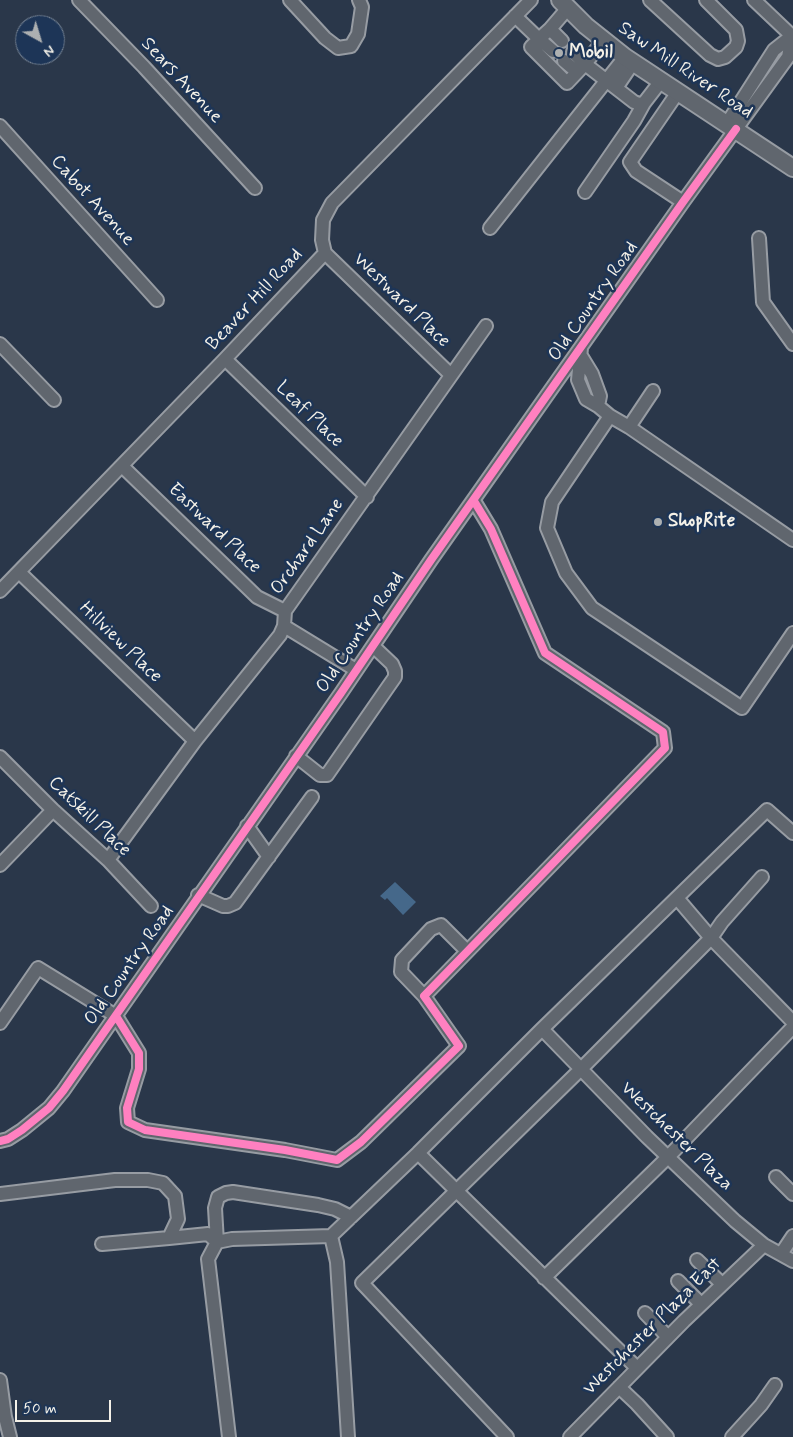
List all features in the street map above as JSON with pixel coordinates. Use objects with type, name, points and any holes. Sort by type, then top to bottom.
[{"type":"main road","name":"Saw Mill River Road","points":[[564,4],[603,41],[629,60],[793,168]]},
{"type":"street","name":"Sears Avenue","points":[[79,0],[144,67],[254,188]]},
{"type":"street","points":[[290,0],[325,38],[338,48],[351,46],[358,34],[362,7],[359,0]]},
{"type":"street","name":"Beaver Hill Road","points":[[0,591],[225,360],[324,253],[322,240],[323,220],[332,203],[530,0]]},
{"type":"street","points":[[650,0],[710,55],[718,59],[725,57],[736,47],[738,41],[736,30],[706,0]]},
{"type":"street","points":[[731,127],[791,58],[792,36],[754,0]]},
{"type":"street","points":[[564,4],[550,29],[530,48],[566,83],[603,41]]},
{"type":"street","points":[[515,16],[553,51]]},
{"type":"street","points":[[550,29],[562,41]]},
{"type":"street","points":[[731,127],[774,50],[792,36]]},
{"type":"street","points":[[568,56],[581,68],[611,85],[634,102],[639,104],[644,102]]},
{"type":"street","points":[[490,228],[611,85],[629,60]]},
{"type":"street","points":[[585,192],[634,121],[644,102],[661,81]]},
{"type":"street","points":[[678,92],[630,162],[636,171],[683,202]]},
{"type":"street","name":"Cabot Avenue","points":[[0,126],[157,300]]},
{"type":"street","name":"Old Country Road","points":[[0,1141],[8,1139],[22,1130],[49,1108],[116,1016],[431,560],[581,352],[683,202],[731,127]]},
{"type":"street","points":[[759,238],[763,302],[793,344]]},
{"type":"street","name":"Westward Place","points":[[324,253],[451,376]]},
{"type":"street","name":"Orchard Lane","points":[[108,860],[195,740],[280,635],[284,626],[285,611],[486,326]]},
{"type":"street","points":[[0,344],[54,400]]},
{"type":"street","points":[[581,352],[578,380],[586,400],[598,406],[793,540]]},
{"type":"street","name":"Leaf Place","points":[[225,360],[366,497]]},
{"type":"street","points":[[629,428],[653,391]]},
{"type":"street","points":[[610,416],[552,502],[547,528],[566,573],[592,608],[742,708],[793,634]]},
{"type":"street","name":"Eastward Place","points":[[122,466],[256,597],[285,611]]},
{"type":"street","points":[[424,996],[666,748],[663,732],[545,652],[491,529],[474,501]]},
{"type":"street","name":"Hillview Place","points":[[19,572],[195,740]]},
{"type":"street","points":[[284,626],[356,670]]},
{"type":"street","points":[[296,756],[320,775],[326,775],[377,703],[396,674],[392,664],[373,646]]},
{"type":"street","name":"Catskill Place","points":[[0,756],[108,860],[151,906]]},
{"type":"street","points":[[198,896],[223,906],[235,903],[312,797]]},
{"type":"street","points":[[0,865],[54,810]]},
{"type":"street","points":[[218,1242],[232,1239],[331,1236],[767,810],[793,833]]},
{"type":"street","points":[[247,826],[269,857]]},
{"type":"street","points":[[507,1437],[362,1283],[581,1069],[711,938],[722,922],[762,878]]},
{"type":"street","points":[[676,898],[711,938],[793,1022]]},
{"type":"street","points":[[0,1023],[38,968],[116,1016],[139,1053],[139,1069],[127,1108],[128,1122],[145,1130],[285,1150],[337,1160],[361,1142],[459,1046],[424,996],[401,972],[402,960],[432,929],[441,925],[467,951]]},
{"type":"street","points":[[544,1278],[669,1156],[793,1027]]},
{"type":"street","name":"Westchester Plaza","points":[[542,1029],[647,1137],[735,1221],[764,1244],[793,1261]]},
{"type":"street","points":[[418,1153],[637,1368]]},
{"type":"street","points":[[776,1177],[793,1194]]},
{"type":"street","points":[[0,1194],[115,1180],[148,1180],[163,1183],[175,1196],[178,1219],[169,1238]]},
{"type":"street","points":[[229,1437],[208,1259],[218,1242],[215,1208],[218,1197],[226,1193],[250,1194],[318,1204],[336,1209],[351,1217]]},
{"type":"street","points":[[102,1244],[208,1234],[218,1242]]},
{"type":"street","points":[[331,1236],[337,1262],[348,1437]]},
{"type":"street","points":[[781,1254],[793,1236]]},
{"type":"street","name":"Westchester Plaza East","points":[[570,1437],[701,1304],[764,1244]]},
{"type":"street","points":[[698,1260],[722,1284]]},
{"type":"street","points":[[678,1281],[701,1304]]},
{"type":"street","points":[[645,1314],[668,1337]]},
{"type":"street","points":[[0,1380],[10,1437]]},
{"type":"street","points":[[732,1437],[775,1386]]},
{"type":"street","points":[[619,1387],[667,1437]]},
{"type":"water","points":[[395,882],[416,902],[403,915],[387,898],[385,900],[380,896]]},
{"type":"cycle path","points":[[0,1141],[8,1139],[22,1130],[49,1108],[63,1091],[341,693],[431,560],[736,129]]},
{"type":"cycle path","points":[[116,1016],[139,1053],[139,1069],[127,1108],[128,1122],[145,1130],[285,1150],[337,1160],[361,1142],[459,1046],[424,996],[665,748],[663,732],[545,653],[491,529],[474,501]]},
{"type":"place","name":"Mobil","points":[[559,53]]},
{"type":"place","name":"ShopRite","points":[[658,522]]}]
